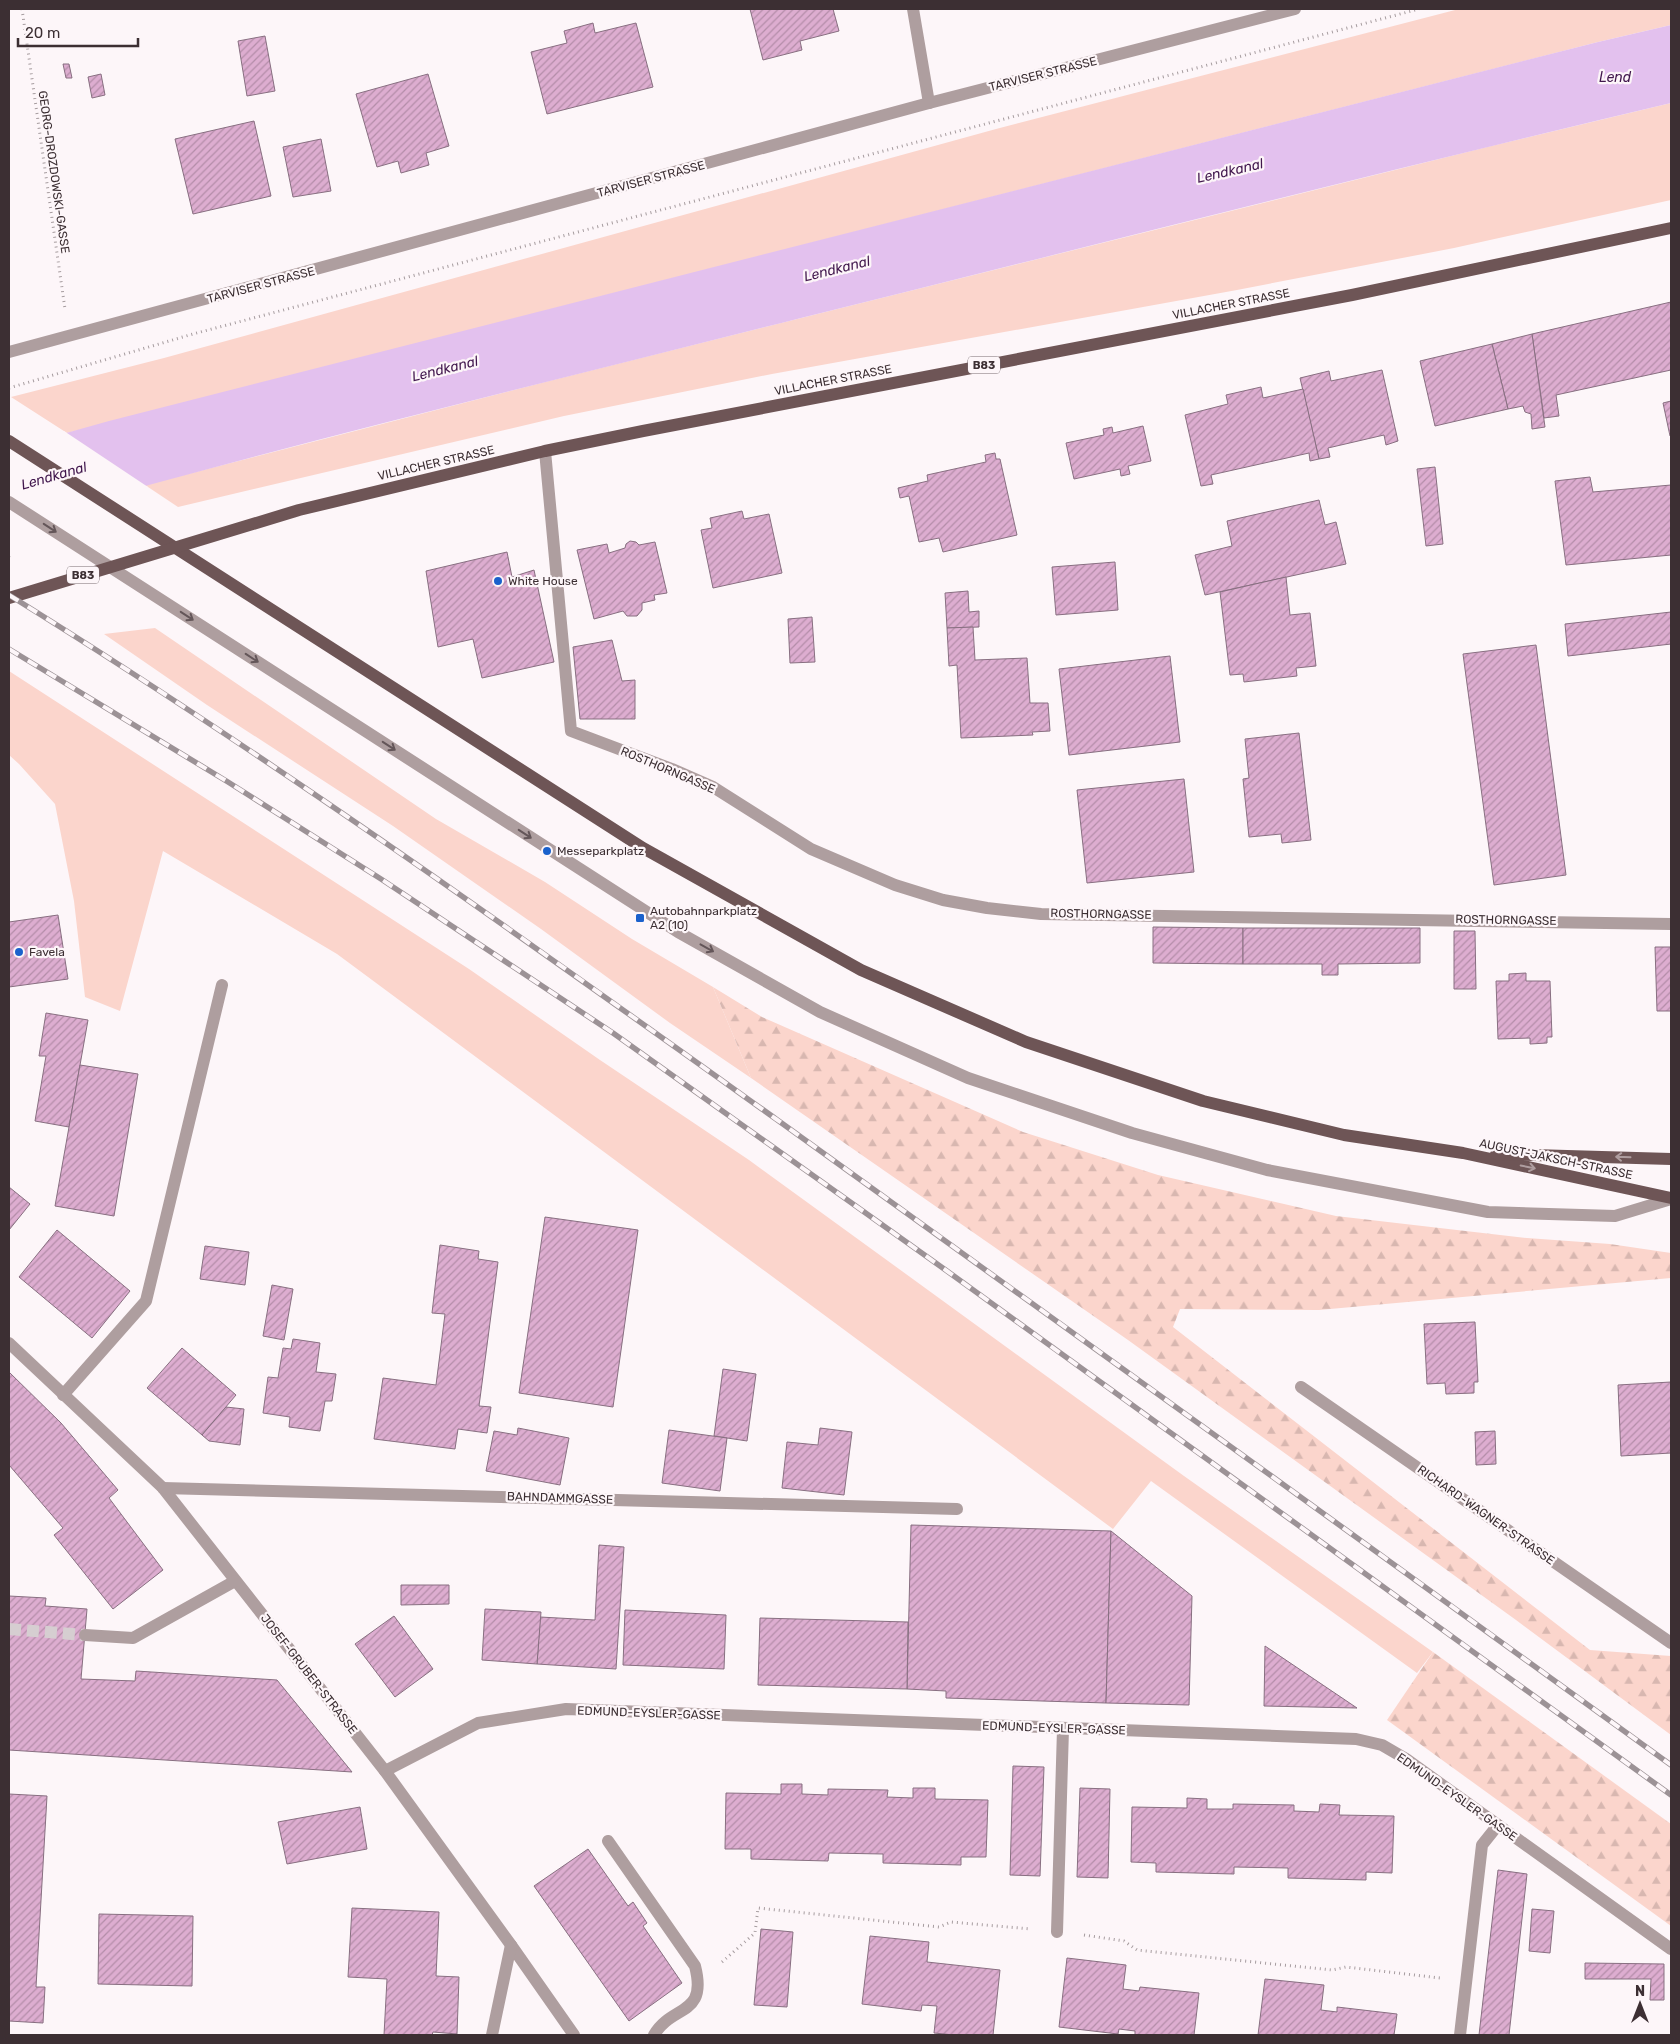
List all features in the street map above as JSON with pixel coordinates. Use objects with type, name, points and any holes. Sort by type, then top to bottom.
[{"type":"main road","name":"VILLACHER STRASSE","points":[[9,598],[299,510],[545,451],[1352,295],[1671,228]]},
{"type":"main road","points":[[9,441],[642,848],[861,970],[1026,1042],[1203,1101],[1344,1135],[1463,1153]]},
{"type":"main road","name":"AUGUST-JAKSCH-STRASSE","points":[[1463,1153],[1671,1159]]},
{"type":"main road","name":"AUGUST-JAKSCH-STRASSE","points":[[1463,1153],[1671,1198]]},
{"type":"street","points":[[914,9],[929,103]]},
{"type":"street","name":"TARVISER STRASSE","points":[[9,352],[929,103],[1295,9]]},
{"type":"street","name":"ROSTHORNGASSE","points":[[545,451],[570,731],[672,769],[713,787],[820,853],[896,885],[944,900],[987,908],[1041,914],[1671,924]]},
{"type":"street","points":[[9,502],[678,932],[820,1012],[968,1078],[1132,1133],[1267,1170],[1488,1212],[1615,1216],[1671,1198]]},
{"type":"street","points":[[63,1394],[146,1301],[222,985]]},
{"type":"street","name":"JOSEF-GRUBER-STRASSE","points":[[9,1343],[162,1488],[384,1771],[512,1944],[574,2035]]},
{"type":"street","name":"RICHARD-WAGNER-STRASSE","points":[[1301,1386],[1671,1643]]},
{"type":"street","name":"BAHNDAMMGASSE","points":[[162,1488],[957,1509]]},
{"type":"street","points":[[84,1635],[134,1638],[236,1581]]},
{"type":"street","name":"EDMUND-EYSLER-GASSE","points":[[384,1771],[478,1723],[566,1709],[1356,1739],[1382,1745],[1406,1759],[1671,1948]]},
{"type":"street","points":[[1057,1932],[1063,1729]]},
{"type":"street","points":[[1460,2035],[1482,1845],[1498,1825]]},
{"type":"street","points":[[608,1841],[695,1966],[699,1983],[693,2004],[658,2028],[654,2035]]},
{"type":"street","points":[[492,2035],[512,1944]]},
{"type":"path","name":"GEORG-DROZDOWSKI-GASSE","points":[[22,9],[69,337]]},
{"type":"path","points":[[9,388],[202,332],[1419,9]]},
{"type":"green space","points":[[1459,9],[1671,9],[1671,25],[1598,42],[67,433],[11,397],[164,358],[996,129]]},
{"type":"green space","points":[[1671,103],[1671,200],[1454,248],[1237,290],[772,374],[564,416],[178,507],[145,485],[553,380],[1487,147]]},
{"type":"green space","points":[[155,628],[436,819],[545,882],[632,939],[713,987],[751,1078],[670,1023],[541,929],[393,826],[207,705],[104,634]]},
{"type":"green space","points":[[9,671],[469,969],[749,1160],[1184,1476],[1433,1652],[1417,1673],[1151,1481],[1113,1529],[337,954],[163,851],[120,1011],[85,997],[74,901],[55,804],[9,755]]},
{"type":"green space","points":[[713,987],[762,1017],[1023,1132],[1158,1175],[1336,1216],[1527,1238],[1610,1244],[1671,1253],[1671,1278],[1319,1310],[1180,1309],[1173,1327],[1590,1650],[1671,1656],[1671,1735],[1516,1620],[1128,1340],[751,1078]]},
{"type":"green space","points":[[1433,1652],[1671,1824],[1671,1926],[1387,1720]]},
{"type":"water","name":"Lend","points":[[1671,25],[1671,103],[1344,182],[503,393],[107,496],[9,524],[9,449],[109,421]]},
{"type":"pier","points":[[64,431],[148,487],[9,527],[9,446]]},
{"type":"building","points":[[750,9],[833,9],[839,31],[800,41],[802,50],[763,60]]},
{"type":"building","points":[[593,23],[595,33],[636,23],[653,87],[547,114],[531,52],[567,43],[564,31]]},
{"type":"building","points":[[265,36],[275,91],[247,96],[238,41]]},
{"type":"building","points":[[63,64],[69,64],[72,78],[66,78]]},
{"type":"building","points":[[101,74],[105,95],[92,98],[88,77]]},
{"type":"building","points":[[428,74],[449,146],[426,153],[429,165],[401,173],[398,161],[377,167],[356,94]]},
{"type":"building","points":[[254,121],[271,196],[193,214],[175,139]]},
{"type":"building","points":[[321,139],[331,191],[293,197],[283,147]]},
{"type":"building","points":[[1671,302],[1671,370],[1556,395],[1559,416],[1544,418],[1532,334]]},
{"type":"building","points":[[1532,334],[1545,427],[1532,429],[1531,414],[1525,412],[1523,406],[1508,409],[1492,344]]},
{"type":"building","points":[[1492,344],[1508,409],[1435,426],[1420,361]]},
{"type":"building","points":[[1382,370],[1398,441],[1386,445],[1384,435],[1328,448],[1330,457],[1319,459],[1300,378],[1329,371],[1331,381]]},
{"type":"building","points":[[1261,387],[1263,398],[1303,389],[1319,459],[1310,461],[1309,453],[1211,475],[1213,484],[1201,486],[1185,415],[1228,404],[1226,395]]},
{"type":"building","points":[[1671,401],[1671,436],[1670,436],[1663,403]]},
{"type":"building","points":[[1143,426],[1151,461],[1128,466],[1130,474],[1121,476],[1120,469],[1074,479],[1066,443],[1104,435],[1103,429],[1112,427],[1113,433]]},
{"type":"building","points":[[995,453],[996,459],[1000,459],[1017,535],[943,552],[939,538],[919,542],[909,496],[900,498],[898,488],[928,481],[927,475],[986,462],[985,455]]},
{"type":"building","points":[[1435,467],[1443,544],[1426,546],[1417,469]]},
{"type":"building","points":[[1590,477],[1593,492],[1671,485],[1671,555],[1566,565],[1555,481]]},
{"type":"building","points":[[1319,500],[1325,525],[1336,522],[1346,564],[1205,595],[1195,555],[1232,546],[1227,521]]},
{"type":"building","points":[[742,511],[744,519],[769,514],[782,573],[713,588],[701,530],[712,528],[710,518]]},
{"type":"building","points":[[630,541],[636,542],[639,545],[655,542],[667,593],[654,595],[655,600],[642,603],[642,610],[637,616],[627,616],[623,611],[594,619],[577,550],[607,544],[609,553],[625,548],[626,544]]},
{"type":"building","points":[[507,552],[512,577],[534,570],[554,662],[482,678],[473,639],[438,647],[426,571]]},
{"type":"building","points":[[1115,562],[1118,610],[1056,615],[1052,567]]},
{"type":"building","points":[[1286,577],[1290,615],[1310,613],[1316,666],[1296,668],[1297,676],[1244,682],[1243,674],[1230,675],[1220,592]]},
{"type":"building","points":[[968,591],[969,612],[979,611],[979,627],[947,628],[945,593]]},
{"type":"building","points":[[1671,612],[1671,644],[1568,656],[1565,624]]},
{"type":"building","points":[[812,617],[815,662],[790,663],[788,619]]},
{"type":"building","points":[[973,627],[975,660],[1027,658],[1030,703],[1048,703],[1050,731],[1032,732],[1033,735],[961,738],[957,665],[949,666],[947,628]]},
{"type":"building","points":[[612,640],[622,681],[635,680],[635,719],[580,719],[573,647]]},
{"type":"building","points":[[1536,645],[1566,875],[1494,885],[1463,654]]},
{"type":"building","points":[[1170,656],[1180,742],[1069,755],[1059,669]]},
{"type":"building","points":[[1299,733],[1311,840],[1282,843],[1281,834],[1249,837],[1243,779],[1249,778],[1245,739]]},
{"type":"building","points":[[1184,779],[1194,872],[1087,883],[1077,790]]},
{"type":"building","points":[[58,915],[68,979],[9,987],[9,922]]},
{"type":"building","points":[[1153,927],[1243,928],[1243,964],[1153,963]]},
{"type":"building","points":[[1243,928],[1420,928],[1420,963],[1338,964],[1338,975],[1322,975],[1322,964],[1243,964]]},
{"type":"building","points":[[1454,931],[1475,931],[1476,989],[1454,989]]},
{"type":"building","points":[[1655,947],[1671,947],[1671,1011],[1657,1011]]},
{"type":"building","points":[[1526,973],[1526,981],[1550,981],[1552,1037],[1547,1037],[1547,1043],[1530,1044],[1530,1038],[1498,1039],[1496,981],[1509,981],[1509,974]]},
{"type":"building","points":[[46,1013],[88,1020],[69,1127],[35,1121],[46,1056],[39,1056]]},
{"type":"building","points":[[80,1065],[138,1074],[114,1216],[55,1206]]},
{"type":"building","points":[[9,1187],[30,1204],[9,1230]]},
{"type":"building","points":[[545,1217],[638,1230],[613,1407],[519,1393]]},
{"type":"building","points":[[57,1230],[130,1291],[92,1338],[19,1277]]},
{"type":"building","points":[[440,1245],[479,1251],[478,1259],[498,1262],[479,1406],[491,1407],[487,1433],[458,1429],[455,1449],[374,1439],[383,1378],[436,1385],[445,1314],[432,1313]]},
{"type":"building","points":[[205,1246],[249,1252],[245,1285],[200,1279]]},
{"type":"building","points":[[272,1285],[293,1289],[284,1340],[263,1336]]},
{"type":"building","points":[[1475,1322],[1478,1382],[1474,1382],[1474,1393],[1446,1394],[1445,1383],[1427,1384],[1424,1324]]},
{"type":"building","points":[[293,1339],[320,1343],[316,1372],[336,1374],[332,1401],[325,1401],[320,1431],[289,1427],[290,1417],[263,1413],[268,1377],[278,1378],[283,1348],[291,1349]]},
{"type":"building","points":[[182,1348],[236,1395],[202,1435],[147,1388]]},
{"type":"building","points":[[723,1369],[756,1374],[747,1441],[714,1436]]},
{"type":"building","points":[[9,1372],[61,1423],[118,1490],[109,1498],[163,1570],[113,1609],[54,1535],[63,1528],[9,1465]]},
{"type":"building","points":[[1671,1382],[1671,1453],[1621,1456],[1618,1385]]},
{"type":"building","points":[[226,1407],[244,1409],[240,1445],[209,1441],[202,1435]]},
{"type":"building","points":[[518,1428],[569,1438],[560,1485],[486,1471],[494,1431],[517,1435]]},
{"type":"building","points":[[820,1428],[852,1432],[844,1495],[782,1488],[787,1442],[818,1445]]},
{"type":"building","points":[[669,1430],[727,1438],[720,1491],[662,1483]]},
{"type":"building","points":[[1495,1431],[1496,1464],[1476,1465],[1475,1432]]},
{"type":"building","points":[[911,1525],[1111,1531],[1106,1703],[946,1698],[946,1691],[907,1689]]},
{"type":"building","points":[[1111,1531],[1192,1596],[1189,1705],[1106,1703]]},
{"type":"building","points":[[599,1545],[624,1547],[616,1669],[537,1664],[540,1617],[595,1620]]},
{"type":"building","points":[[401,1585],[449,1585],[449,1604],[401,1605]]},
{"type":"building","points":[[9,1596],[46,1598],[45,1606],[87,1609],[81,1679],[135,1681],[136,1671],[277,1680],[352,1772],[9,1750]]},
{"type":"building","points":[[485,1609],[541,1612],[537,1664],[482,1660]]},
{"type":"building","points":[[625,1610],[726,1615],[724,1669],[623,1665]]},
{"type":"building","points":[[394,1616],[433,1669],[395,1697],[355,1644]]},
{"type":"building","points":[[760,1618],[908,1622],[907,1689],[758,1685]]},
{"type":"building","points":[[1265,1646],[1357,1708],[1264,1706]]},
{"type":"building","points":[[1013,1766],[1044,1767],[1040,1876],[1010,1875]]},
{"type":"building","points":[[781,1784],[802,1784],[802,1794],[828,1795],[828,1789],[888,1790],[887,1797],[913,1798],[913,1788],[935,1788],[935,1799],[988,1800],[986,1857],[961,1857],[961,1865],[883,1863],[883,1854],[829,1853],[828,1861],[751,1859],[751,1849],[725,1849],[726,1793],[781,1794]]},
{"type":"building","points":[[1080,1788],[1110,1789],[1108,1878],[1077,1877]]},
{"type":"building","points":[[9,1794],[47,1796],[36,1987],[45,1987],[43,2023],[9,2021]]},
{"type":"building","points":[[1187,1798],[1207,1799],[1207,1809],[1233,1809],[1233,1804],[1294,1805],[1294,1811],[1319,1812],[1320,1804],[1340,1805],[1339,1815],[1394,1816],[1392,1873],[1366,1872],[1366,1880],[1288,1878],[1288,1868],[1234,1867],[1234,1874],[1156,1872],[1156,1863],[1131,1862],[1132,1807],[1187,1808]]},
{"type":"building","points":[[360,1807],[367,1849],[287,1864],[278,1822]]},
{"type":"building","points":[[588,1849],[628,1906],[633,1902],[647,1923],[643,1926],[682,1983],[629,2021],[534,1886]]},
{"type":"building","points":[[1498,1870],[1527,1874],[1509,2035],[1479,2035]]},
{"type":"building","points":[[352,1908],[439,1912],[436,1976],[459,1977],[457,2034],[433,2032],[432,2035],[384,2035],[387,1979],[348,1977]]},
{"type":"building","points":[[1532,1909],[1554,1911],[1550,1953],[1529,1951]]},
{"type":"building","points":[[99,1914],[193,1916],[192,1986],[98,1984]]},
{"type":"building","points":[[761,1929],[793,1932],[787,2007],[754,2005]]},
{"type":"building","points":[[870,1936],[929,1942],[927,1962],[1000,1970],[993,2035],[934,2033],[937,2006],[922,2005],[921,2011],[862,2004]]},
{"type":"building","points":[[1067,1958],[1126,1965],[1123,1989],[1139,1991],[1140,1987],[1199,1993],[1194,2035],[1135,2035],[1135,2031],[1119,2029],[1118,2034],[1059,2027]]},
{"type":"building","points":[[1585,1963],[1664,1964],[1664,2000],[1650,2000],[1651,1979],[1585,1979]]},
{"type":"building","points":[[1265,1979],[1324,1985],[1321,2010],[1337,2012],[1337,2007],[1397,2014],[1394,2035],[1258,2035]]},
{"type":"tunnel","points":[[9,1629],[85,1635]]},
{"type":"railway","points":[[9,595],[204,720],[492,917],[776,1119],[1671,1765]]},
{"type":"railway","points":[[9,649],[228,782],[381,879],[613,1033],[947,1271],[1671,1795]]},
{"type":"place","name":"White House","points":[[498,581]]},
{"type":"place","name":"Messeparkplatz","points":[[547,851]]},
{"type":"place","name":"Autobahnparkplatz A2 (10)","points":[[640,918]]},
{"type":"place","name":"Favela","points":[[19,952]]},
{"type":"water label","name":"Lendkanal","points":[[1230,171]]},
{"type":"water label","name":"Lendkanal","points":[[837,269]]},
{"type":"water label","name":"Lendkanal","points":[[445,369]]},
{"type":"water label","name":"Lendkanal","points":[[54,476]]}]
